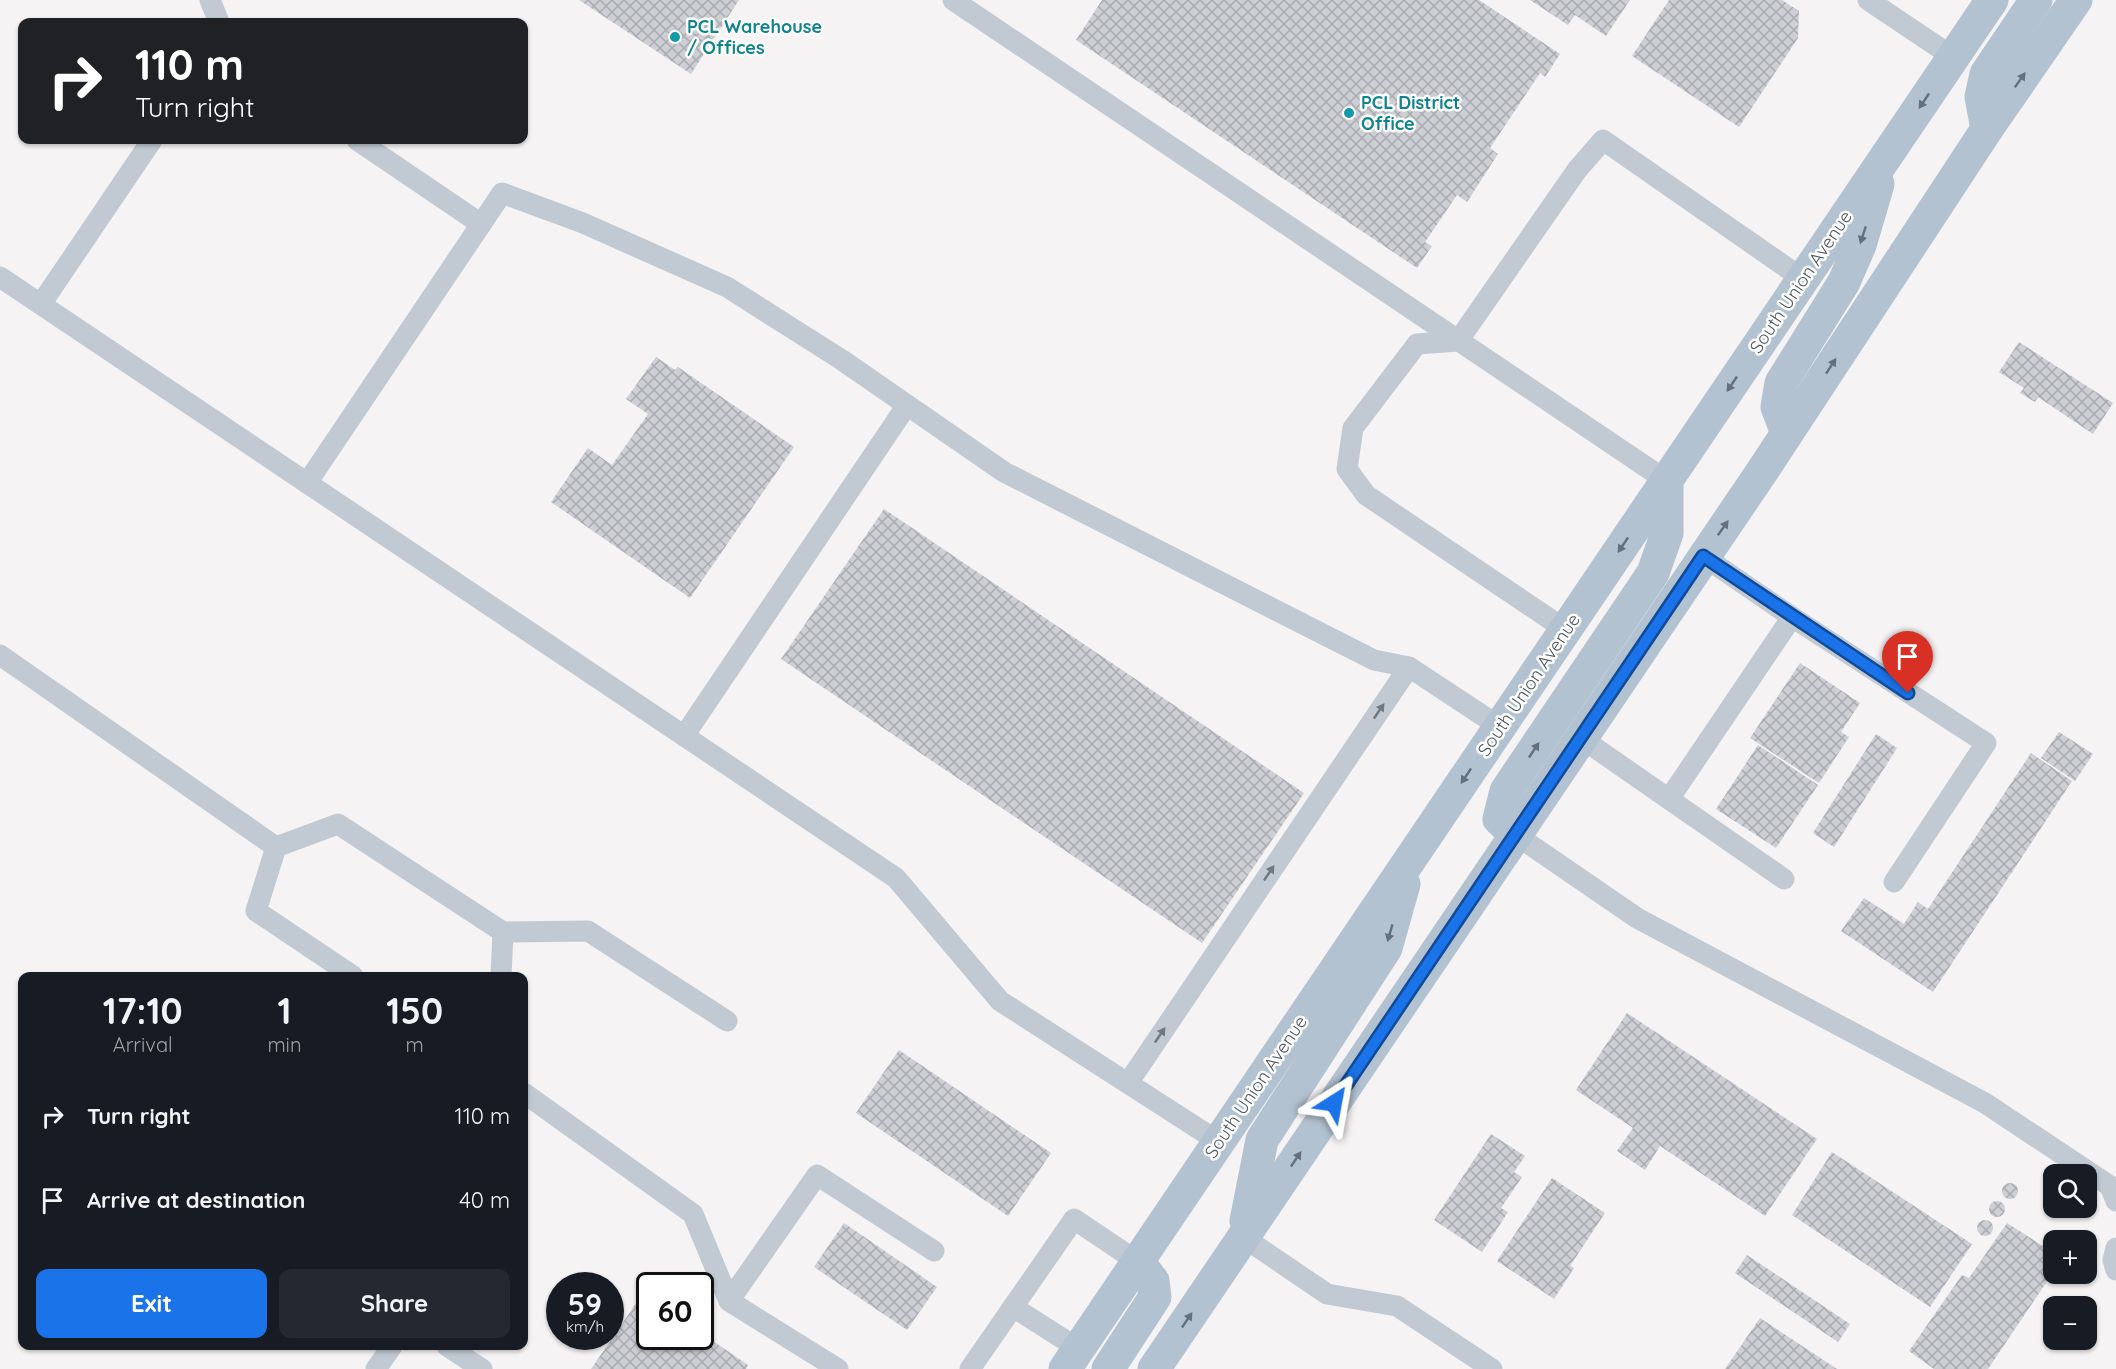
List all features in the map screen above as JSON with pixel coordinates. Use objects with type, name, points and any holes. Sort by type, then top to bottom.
[{"type":"main road","name":"South Union Avenue","points":[[1072,1359],[1992,0]]},
{"type":"main road","points":[[1987,129],[1981,97],[1986,74],[2036,0]]},
{"type":"main road","points":[[1154,1369],[1787,433],[1987,129],[2076,0]]},
{"type":"main road","points":[[1787,433],[1777,407],[1781,383],[1844,282],[1860,245],[1884,159]]},
{"type":"main road","points":[[1515,835],[1499,819],[1506,791],[1653,573],[1667,533],[1667,481]]},
{"type":"main road","points":[[1243,1237],[1262,1140],[1386,948],[1412,856]]},
{"type":"main road","points":[[1108,1369],[1155,1297],[1153,1281],[1138,1263]]},
{"type":"lane","points":[[210,0],[217,18]]},
{"type":"lane","points":[[953,0],[1667,481]]},
{"type":"lane","points":[[1868,0],[1953,57]]},
{"type":"lane","points":[[1458,341],[1576,170],[1603,140],[1803,279]]},
{"type":"lane","points":[[41,304],[149,144]]},
{"type":"lane","points":[[363,144],[481,224]]},
{"type":"lane","points":[[307,483],[502,193],[583,223],[727,287],[842,360],[1004,472],[1374,660],[1409,667],[1500,727]]},
{"type":"lane","points":[[0,277],[896,878],[1000,1001],[1219,1142]]},
{"type":"lane","points":[[1458,341],[1417,344],[1353,428],[1347,469],[1366,495],[1566,630]]},
{"type":"lane","points":[[684,736],[907,405]]},
{"type":"lane","points":[[1703,556],[1792,617],[1986,743],[1894,882]]},
{"type":"lane","points":[[1669,800],[1792,617]]},
{"type":"lane","points":[[0,655],[276,847]]},
{"type":"lane","points":[[1128,1083],[1409,667]]},
{"type":"lane","points":[[1581,738],[1784,879]]},
{"type":"lane","points":[[276,847],[338,824],[503,932],[588,931],[727,1021]]},
{"type":"lane","points":[[1515,835],[1637,918],[1985,1102],[2110,1186],[2116,1202]]},
{"type":"lane","points":[[276,847],[256,911],[347,972]]},
{"type":"lane","points":[[501,972],[503,932]]},
{"type":"lane","points":[[528,1096],[693,1215],[729,1301],[838,1369]]},
{"type":"lane","points":[[729,1301],[817,1175],[934,1251]]},
{"type":"lane","points":[[970,1369],[1074,1219],[1138,1263]]},
{"type":"lane","points":[[1243,1237],[1327,1294],[1397,1306],[1492,1369]]},
{"type":"lane","points":[[2116,1248],[2113,1260],[2116,1270]]},
{"type":"lane","points":[[1013,1307],[1072,1359]]},
{"type":"lane","points":[[376,1369],[389,1350]]},
{"type":"lane","points":[[453,1350],[482,1369]]},
{"type":"building","name":"PCL Warehouse / Offices","points":[[579,0],[739,0],[691,74]]},
{"type":"building","name":"PCL District Office","points":[[1102,0],[1479,0],[1560,54],[1545,77],[1540,73],[1490,148],[1498,154],[1467,202],[1457,195],[1425,242],[1432,246],[1417,268],[1076,40]]},
{"type":"building","points":[[1530,0],[1630,0],[1606,36],[1575,15],[1568,25]]},
{"type":"building","points":[[1669,0],[1782,0],[1799,11],[1798,38],[1739,127],[1632,56]]},
{"type":"building","points":[[2019,342],[2113,403],[2093,434],[2038,397],[2035,402],[2020,393],[2024,388],[1999,372]]},
{"type":"building","points":[[656,357],[675,370],[678,367],[794,447],[690,598],[551,502],[588,448],[612,465],[648,414],[626,399]]},
{"type":"building","points":[[884,509],[1304,793],[1202,943],[781,659]]},
{"type":"building","points":[[1800,663],[1860,703],[1841,732],[1849,737],[1819,783],[1750,738]]},
{"type":"building","points":[[2059,732],[2093,754],[2075,781],[2041,758]]},
{"type":"building","points":[[1876,734],[1897,748],[1834,847],[1813,833]]},
{"type":"building","points":[[1758,745],[1818,785],[1776,848],[1716,809]]},
{"type":"building","points":[[2031,753],[2072,781],[1933,992],[1841,931],[1864,898],[1904,924],[1918,902],[1928,909]]},
{"type":"building","points":[[1627,1013],[1817,1139],[1765,1216],[1660,1146],[1645,1170],[1617,1151],[1633,1128],[1576,1090]]},
{"type":"building","points":[[899,1050],[1051,1153],[1008,1216],[856,1113]]},
{"type":"building","points":[[1491,1134],[1525,1156],[1514,1172],[1522,1177],[1501,1208],[1508,1212],[1482,1252],[1434,1220]]},
{"type":"building","points":[[1832,1152],[1972,1244],[1930,1307],[1792,1215]]},
{"type":"building","points":[[1552,1178],[1605,1213],[1570,1266],[1574,1268],[1554,1299],[1497,1261]]},
{"type":"building","points":[[2007,1183],[2013,1183],[2018,1191],[2016,1197],[2007,1199],[2002,1194],[2002,1188]]},
{"type":"building","points":[[1994,1201],[2000,1201],[2005,1209],[2003,1215],[1994,1217],[1989,1212],[1989,1206]]},
{"type":"building","points":[[1982,1220],[1988,1220],[1993,1228],[1991,1234],[1982,1236],[1977,1231],[1977,1225]]},
{"type":"building","points":[[844,1223],[937,1287],[907,1330],[814,1267]]},
{"type":"building","points":[[2007,1223],[2043,1246],[2043,1284],[2045,1284],[1988,1369],[1934,1369],[1909,1351],[1962,1275],[1969,1278]]},
{"type":"building","points":[[1747,1255],[1850,1324],[1838,1342],[1735,1273]]},
{"type":"building","points":[[636,1303],[636,1350],[714,1350],[714,1342],[748,1365],[746,1369],[591,1369],[604,1350],[624,1350],[624,1321]]},
{"type":"building","points":[[1760,1318],[1837,1369],[1725,1369]]},
{"type":"place","name":"PCL Warehouse / Offices","points":[[675,37]]},
{"type":"place","name":"PCL District Office","points":[[1349,113]]},
{"type":"route","points":[[1334,1103],[1703,556],[1908,693]]}]
